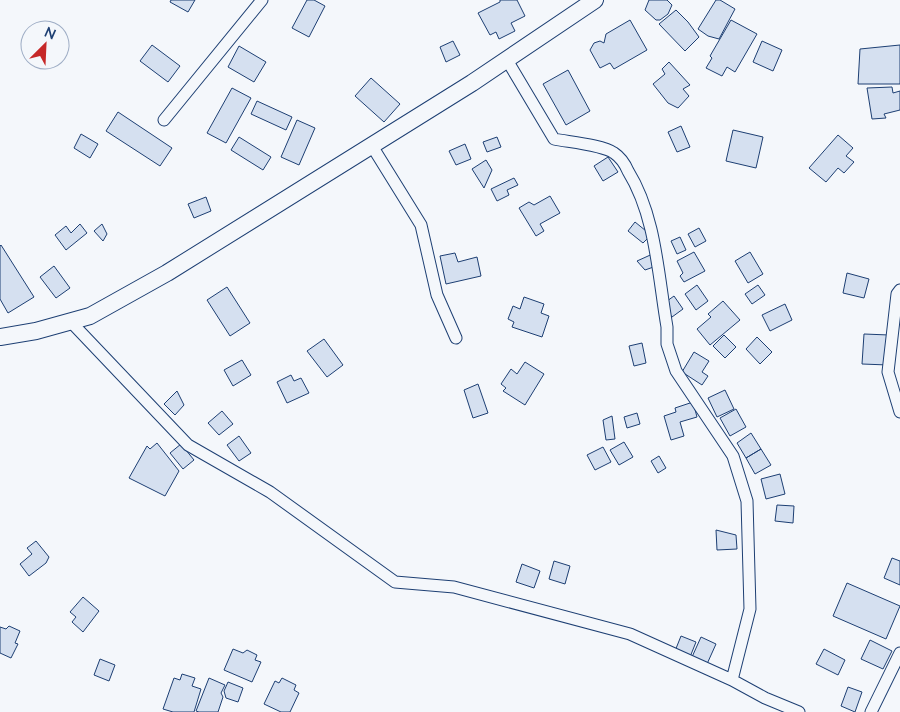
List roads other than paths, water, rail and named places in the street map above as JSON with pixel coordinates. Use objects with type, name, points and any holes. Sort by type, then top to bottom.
[{"type":"street","points":[[164,120],[262,0]]},
{"type":"street","points":[[0,337],[36,332],[90,316],[167,273],[507,60],[595,0]]},
{"type":"street","points":[[507,60],[554,139],[604,148],[614,153],[623,162],[637,185],[648,214],[667,327],[667,344],[676,371],[733,456],[747,501],[750,609],[732,680]]},
{"type":"street","points":[[372,146],[421,225],[437,295],[456,338]]},
{"type":"street","points":[[900,290],[897,294],[888,372],[900,412]]},
{"type":"street","points":[[70,322],[188,446],[270,492],[395,582],[454,587],[630,634],[732,680],[764,698],[799,712]]},
{"type":"street","points":[[871,712],[900,652]]}]
